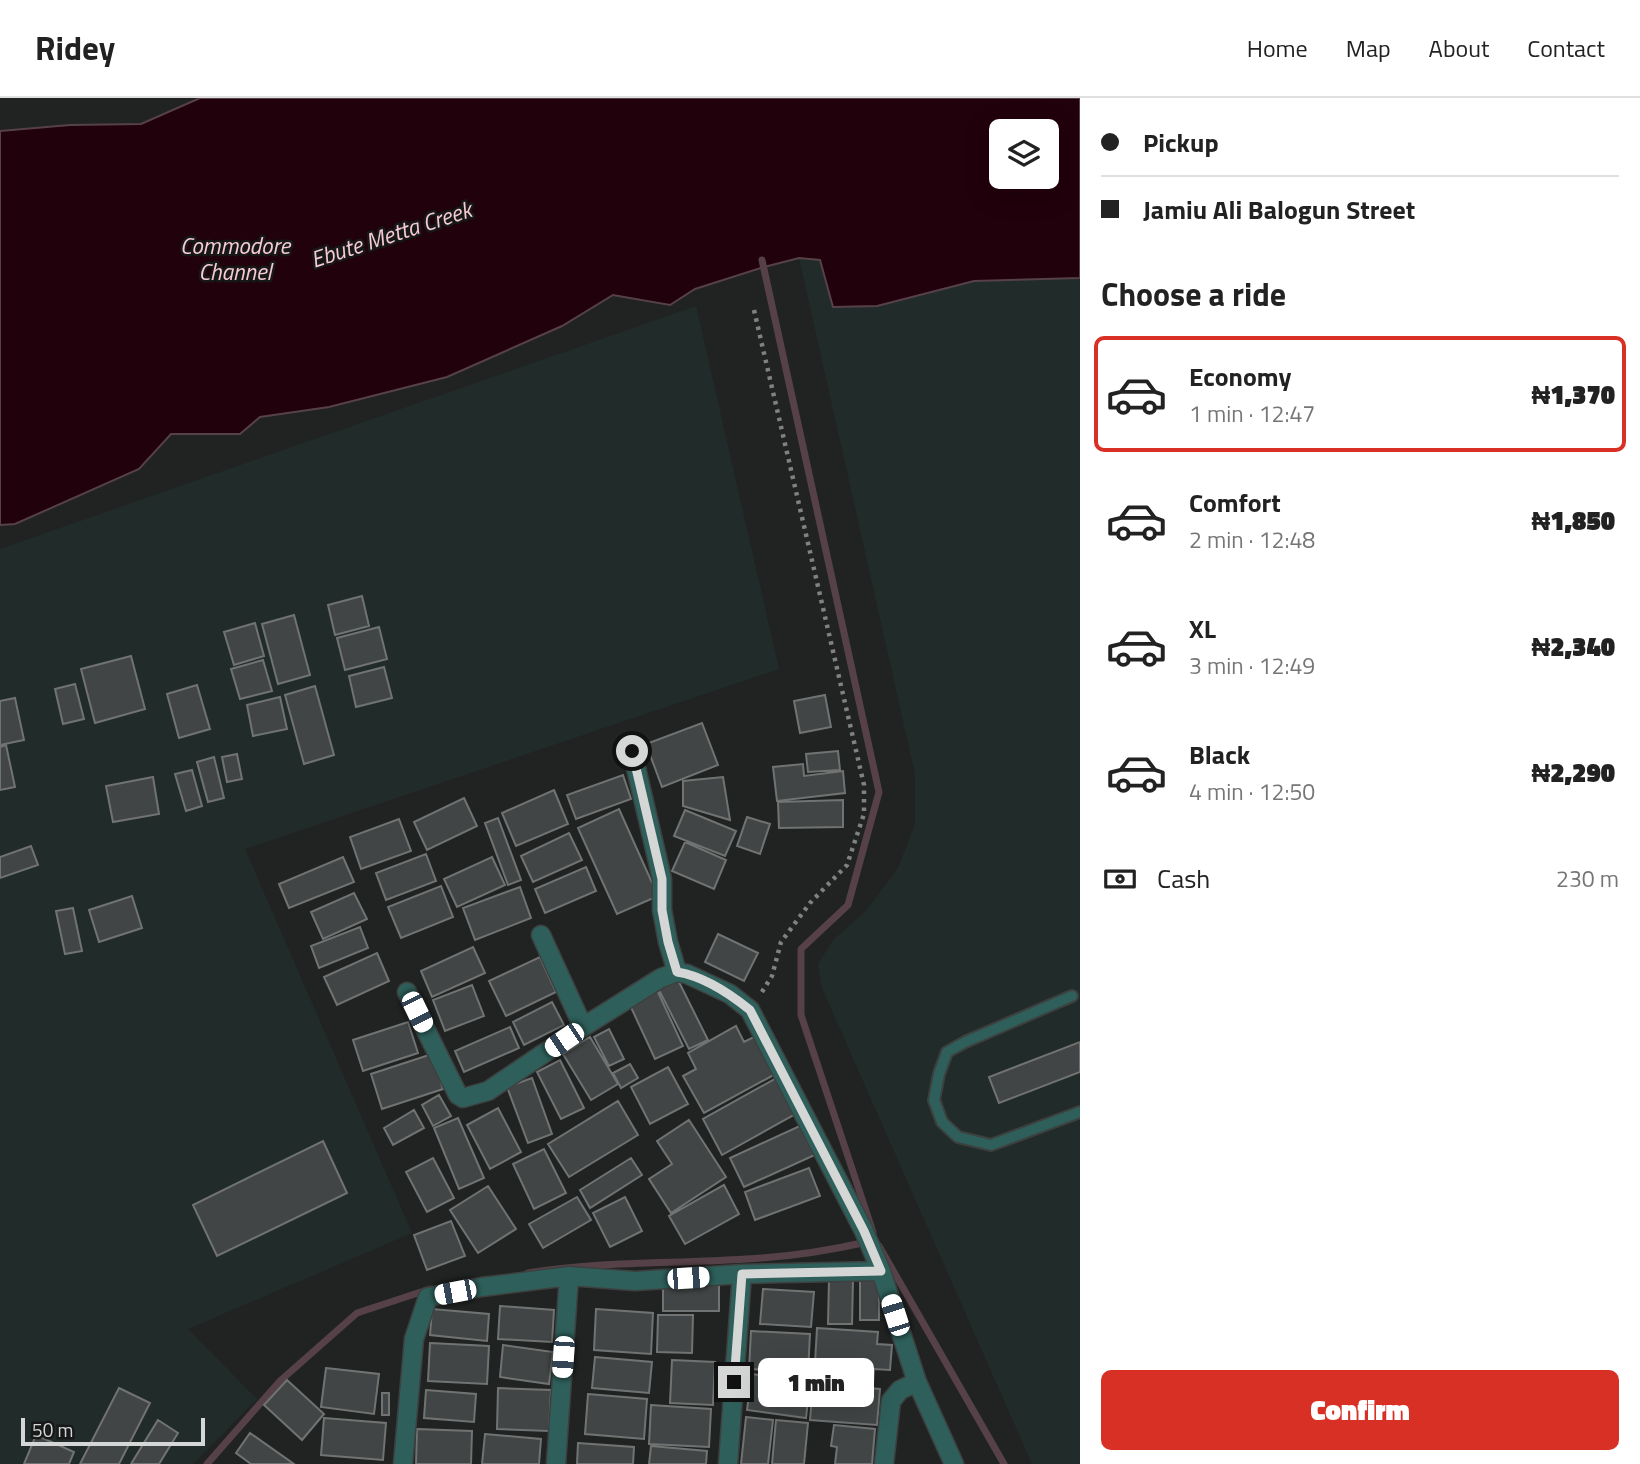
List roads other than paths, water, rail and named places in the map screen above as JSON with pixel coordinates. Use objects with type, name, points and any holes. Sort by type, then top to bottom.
[{"type":"street","points":[[632,751],[662,879],[662,910],[677,972]]},
{"type":"street","points":[[541,935],[583,1027]]},
{"type":"street","points":[[407,992],[458,1095],[463,1097],[488,1091],[583,1027],[662,978],[677,972],[730,994],[750,1010],[864,1231],[881,1271],[917,1382],[954,1464]]},
{"type":"street","points":[[403,1464],[414,1339],[428,1297],[569,1276],[635,1281],[742,1274],[881,1271]]},
{"type":"street","points":[[728,1464],[742,1274]]},
{"type":"street","points":[[555,1464],[569,1276]]},
{"type":"street","points":[[884,1464],[891,1401],[900,1390],[917,1382]]},
{"type":"lane","points":[[1072,996],[947,1052],[934,1100],[942,1122],[958,1137],[990,1145],[1080,1112]]},
{"type":"water","name":"Commodore Channel","points":[[200,98],[1080,98],[1080,278],[974,281],[877,306],[833,307],[820,260],[799,258],[695,289],[670,305],[613,295],[562,326],[447,377],[329,407],[260,417],[240,434],[171,434],[139,469],[15,524],[0,525],[0,131],[70,125],[141,124]]},
{"type":"waterway","points":[[762,260],[879,792],[848,905],[801,949],[801,1015],[873,1232]]},
{"type":"waterway","points":[[528,1273],[609,1265],[777,1257],[867,1242]]},
{"type":"waterway","points":[[879,1246],[1004,1464]]},
{"type":"waterway","points":[[207,1464],[280,1381],[357,1313],[430,1289]]},
{"type":"water label","name":"Ebute Metta Creek","points":[[391,234]]}]
